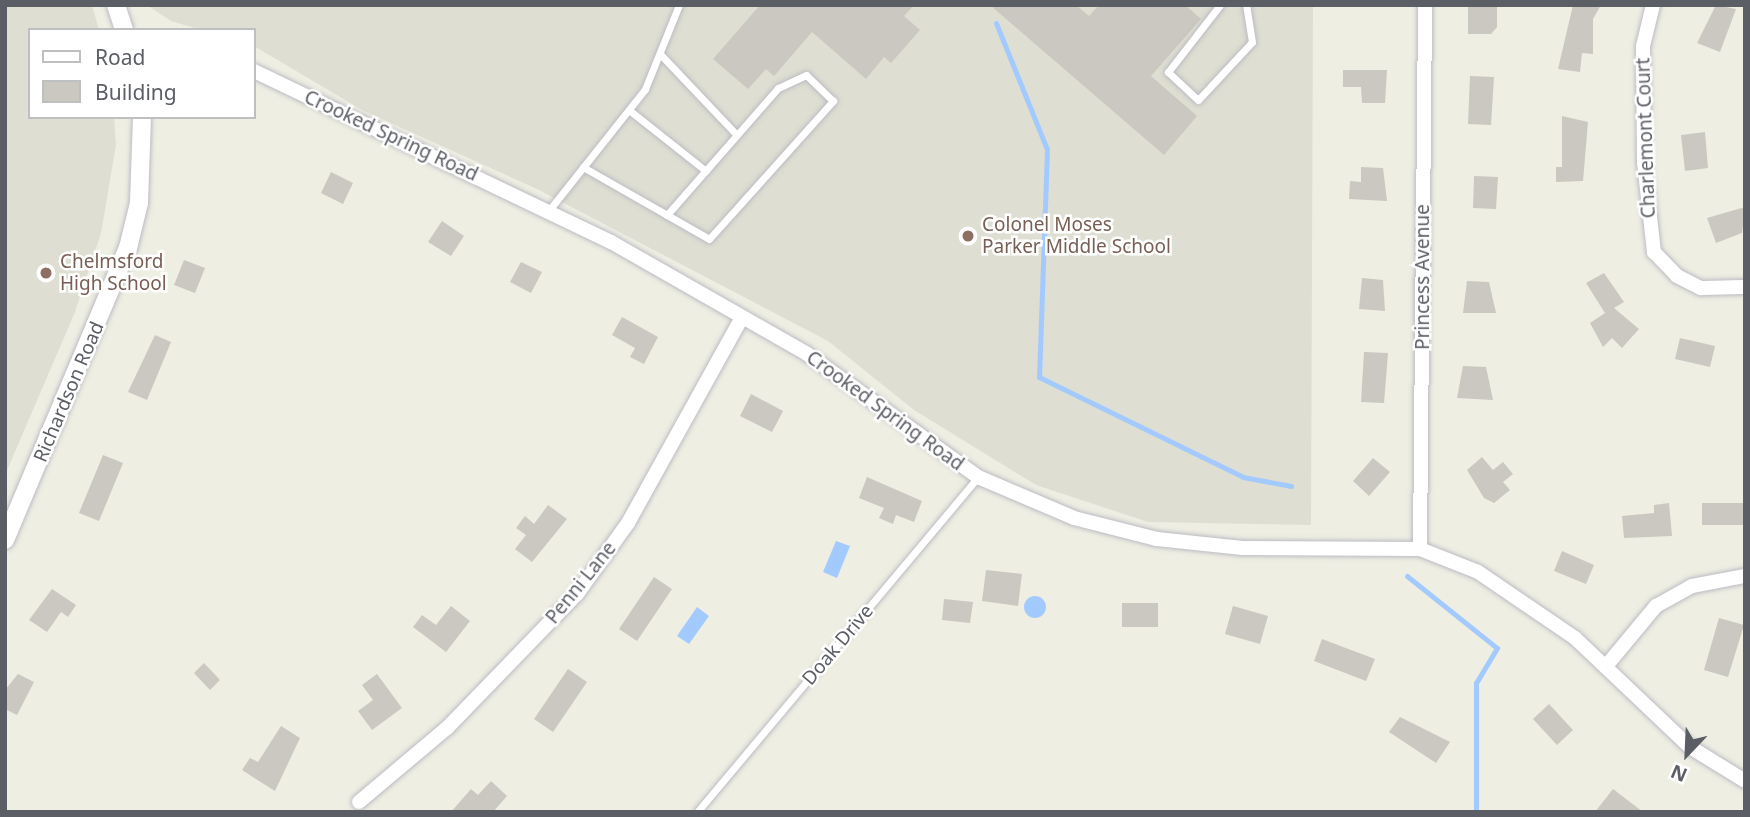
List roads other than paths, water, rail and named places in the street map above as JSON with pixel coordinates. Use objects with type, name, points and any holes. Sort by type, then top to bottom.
[{"type":"street","points":[[116,5],[123,28]]},
{"type":"street","name":"Princess Avenue","points":[[1420,549],[1425,5]]},
{"type":"street","name":"Charlemont Court","points":[[1653,5],[1643,46],[1644,162],[1654,252],[1677,276],[1701,288],[1745,287]]},
{"type":"street","name":"Crooked Spring Road","points":[[256,72],[550,209],[807,354],[978,477],[1074,518],[1157,540],[1243,548],[1420,549],[1478,572],[1517,596],[1607,665],[1690,747],[1745,781]]},
{"type":"street","name":"Richardson Road","points":[[5,540],[128,248],[139,203],[142,119]]},
{"type":"street","name":"Penni Lane","points":[[359,802],[447,728],[577,594],[628,523],[741,317]]},
{"type":"street","points":[[1607,665],[1656,606],[1692,586],[1745,576]]},
{"type":"lane","points":[[550,209],[629,110],[661,55],[679,5]]},
{"type":"lane","points":[[1220,5],[1168,72],[1198,100],[1252,42],[1246,5]]},
{"type":"lane","points":[[661,55],[737,135]]},
{"type":"lane","points":[[583,167],[667,215],[709,239],[832,101],[806,75],[778,88],[667,215]]},
{"type":"lane","points":[[629,110],[706,171]]},
{"type":"lane","name":"Doak Drive","points":[[697,812],[978,477]]},
{"type":"water","points":[[836,541],[850,546],[837,578],[823,572]]},
{"type":"water","points":[[1035,596],[1043,599],[1046,607],[1043,615],[1035,618],[1027,615],[1024,607],[1027,599]]},
{"type":"water","points":[[697,607],[709,616],[689,644],[677,636]]},
{"type":"waterway","points":[[996,23],[1047,149],[1039,377],[1243,477],[1291,486]]},
{"type":"waterway","points":[[1407,576],[1497,648],[1476,683],[1476,812]]},
{"type":"place","name":"Colonel Moses Parker Middle School","points":[[968,236]]},
{"type":"place","name":"Chelmsford High School","points":[[46,273]]}]
